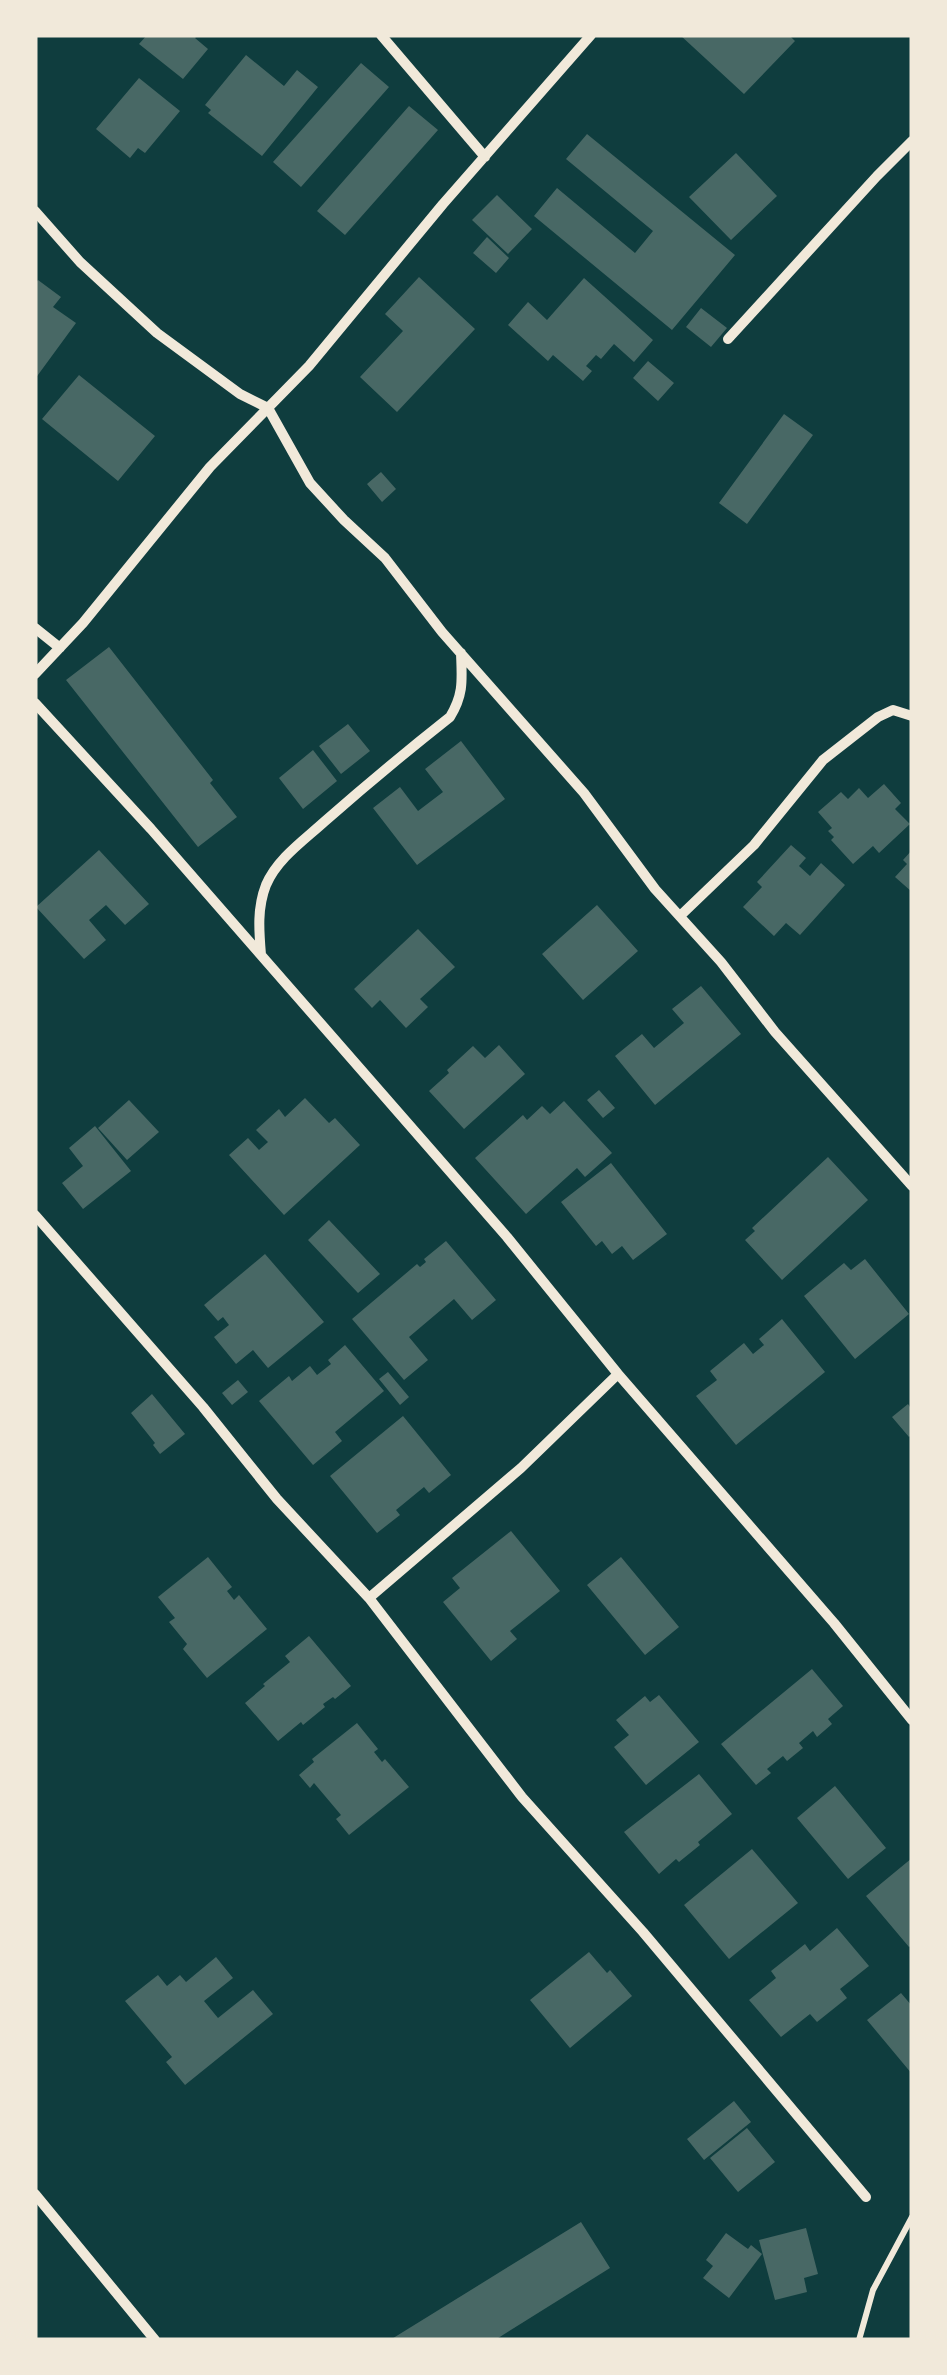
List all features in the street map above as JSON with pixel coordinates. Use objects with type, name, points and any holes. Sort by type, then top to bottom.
[{"type":"street","points":[[381,35],[485,157]]},
{"type":"street","points":[[35,674],[210,467],[308,366],[591,35]]},
{"type":"street","points":[[728,340],[912,141]]},
{"type":"street","points":[[35,210],[80,262],[157,333],[240,394],[268,408],[310,482],[385,558],[460,653],[584,793],[656,890],[721,962],[775,1032],[912,1186]]},
{"type":"street","points":[[35,628],[60,648]]},
{"type":"street","points":[[261,956],[261,905],[266,884],[281,861],[365,785],[450,717],[459,702],[462,685],[460,653]]},
{"type":"street","points":[[35,703],[507,1237],[912,1720]]},
{"type":"street","points":[[680,916],[754,845],[823,760],[878,717],[893,710],[912,716]]},
{"type":"street","points":[[35,1215],[277,1498],[369,1598],[522,1797],[643,1932],[866,2197]]},
{"type":"street","points":[[369,1598],[522,1468],[618,1374]]},
{"type":"street","points":[[35,2194],[156,2340]]},
{"type":"lane","points":[[859,2340],[873,2290],[912,2217]]},
{"type":"building","points":[[147,35],[198,35],[195,38],[208,49],[183,79],[139,44]]},
{"type":"building","points":[[680,35],[789,35],[795,41],[744,94]]},
{"type":"building","points":[[246,55],[284,86],[297,70],[318,87],[262,156],[208,113],[211,110],[205,105]]},
{"type":"building","points":[[361,63],[389,87],[301,187],[273,162]]},
{"type":"building","points":[[139,78],[180,111],[145,153],[138,148],[130,158],[96,129]]},
{"type":"building","points":[[409,106],[438,130],[345,235],[317,211]]},
{"type":"building","points":[[587,134],[735,255],[672,330],[534,216],[557,188],[635,253],[653,231],[566,159]]},
{"type":"building","points":[[736,153],[777,196],[731,240],[689,197]]},
{"type":"building","points":[[497,195],[532,229],[508,254],[472,220]]},
{"type":"building","points":[[487,237],[509,258],[496,273],[473,253]]},
{"type":"building","points":[[419,277],[475,329],[397,412],[360,377],[403,331],[385,314]]},
{"type":"building","points":[[584,278],[653,340],[634,362],[614,344],[601,359],[596,355],[586,366],[592,371],[583,381],[553,355],[548,361],[508,325],[528,302],[547,320]]},
{"type":"building","points":[[38,280],[61,297],[53,307],[76,323],[35,379],[35,284]]},
{"type":"building","points":[[701,308],[727,328],[711,347],[686,327]]},
{"type":"building","points":[[648,361],[674,383],[658,401],[633,378]]},
{"type":"building","points":[[79,375],[155,436],[118,481],[42,419]]},
{"type":"building","points":[[784,414],[813,435],[747,524],[719,503]]},
{"type":"building","points":[[381,472],[396,489],[382,502],[367,484]]},
{"type":"building","points":[[109,647],[213,780],[210,783],[237,817],[198,847],[66,680]]},
{"type":"building","points":[[348,724],[370,751],[341,774],[319,746]]},
{"type":"building","points":[[461,741],[505,799],[417,865],[373,808],[400,787],[418,811],[443,792],[425,769]]},
{"type":"building","points":[[313,750],[337,781],[303,809],[279,778]]},
{"type":"building","points":[[884,784],[901,803],[895,809],[910,824],[879,853],[873,846],[853,864],[831,840],[834,837],[828,831],[832,828],[818,812],[841,792],[848,799],[859,788],[868,798]]},
{"type":"building","points":[[791,845],[806,858],[799,866],[810,876],[821,863],[845,885],[800,935],[786,923],[774,936],[743,907],[762,887],[757,882]]},
{"type":"building","points":[[99,850],[149,904],[125,925],[106,905],[89,920],[106,940],[84,959],[36,907]]},
{"type":"building","points":[[912,850],[912,892],[895,877],[907,864],[903,860]]},
{"type":"building","points":[[597,905],[638,951],[583,1000],[542,954]]},
{"type":"building","points":[[418,929],[455,967],[420,999],[428,1007],[406,1028],[380,1000],[372,1008],[354,989]]},
{"type":"building","points":[[701,986],[741,1034],[655,1105],[615,1056],[642,1034],[654,1048],[684,1023],[672,1009]]},
{"type":"building","points":[[499,1045],[525,1074],[464,1129],[429,1091],[473,1046],[485,1058]]},
{"type":"building","points":[[599,1090],[615,1108],[603,1118],[587,1100]]},
{"type":"building","points":[[305,1098],[329,1123],[335,1118],[360,1145],[284,1215],[229,1155],[248,1138],[259,1150],[268,1142],[256,1130],[279,1109],[285,1117]]},
{"type":"building","points":[[129,1100],[159,1132],[127,1160],[98,1128]]},
{"type":"building","points":[[564,1101],[612,1153],[585,1177],[577,1168],[526,1214],[475,1158],[523,1115],[527,1120],[542,1106],[550,1114]]},
{"type":"building","points":[[95,1126],[131,1171],[83,1209],[62,1183],[83,1166],[69,1148]]},
{"type":"building","points":[[828,1157],[868,1200],[782,1280],[745,1240],[755,1231],[752,1228]]},
{"type":"building","points":[[611,1163],[667,1234],[633,1260],[622,1246],[612,1254],[602,1241],[596,1246],[561,1202]]},
{"type":"building","points":[[329,1220],[380,1274],[358,1293],[308,1240]]},
{"type":"building","points":[[446,1241],[496,1300],[472,1320],[454,1299],[409,1337],[428,1360],[404,1380],[352,1319],[417,1264],[420,1267]]},
{"type":"building","points":[[265,1254],[324,1322],[268,1368],[253,1350],[236,1364],[214,1337],[229,1325],[223,1317],[218,1321],[204,1305]]},
{"type":"building","points":[[865,1259],[909,1314],[855,1359],[804,1296],[844,1263],[851,1270]]},
{"type":"building","points":[[782,1319],[825,1372],[736,1445],[696,1396],[717,1380],[710,1371],[744,1343],[753,1354],[764,1345],[759,1339]]},
{"type":"building","points":[[345,1345],[384,1391],[335,1432],[342,1441],[313,1465],[259,1401],[289,1376],[292,1381],[310,1366],[317,1375]]},
{"type":"building","points":[[388,1372],[409,1397],[400,1405],[379,1379]]},
{"type":"building","points":[[238,1380],[248,1392],[232,1405],[222,1393]]},
{"type":"building","points":[[152,1394],[185,1434],[160,1454],[131,1413]]},
{"type":"building","points":[[908,1404],[912,1410],[909,1437],[892,1417]]},
{"type":"building","points":[[403,1416],[451,1475],[429,1493],[424,1487],[396,1510],[400,1515],[377,1533],[330,1476]]},
{"type":"building","points":[[511,1531],[560,1591],[510,1631],[517,1639],[491,1661],[443,1602],[460,1588],[452,1578]]},
{"type":"building","points":[[208,1557],[232,1587],[227,1591],[234,1600],[239,1595],[267,1629],[207,1678],[183,1649],[187,1644],[169,1622],[175,1618],[158,1597]]},
{"type":"building","points":[[621,1557],[679,1627],[645,1655],[587,1585]]},
{"type":"building","points":[[309,1636],[351,1686],[278,1741],[245,1703],[290,1662],[285,1656]]},
{"type":"building","points":[[812,1669],[843,1706],[828,1719],[832,1724],[817,1737],[813,1731],[799,1743],[803,1748],[787,1761],[783,1756],[756,1785],[721,1744]]},
{"type":"building","points":[[659,1695],[699,1742],[646,1785],[614,1747],[629,1735],[616,1720],[645,1696],[650,1702]]},
{"type":"building","points":[[357,1723],[378,1749],[374,1752],[382,1762],[385,1759],[409,1787],[349,1835],[336,1819],[341,1815],[314,1783],[310,1788],[299,1775],[314,1762],[312,1759]]},
{"type":"building","points":[[699,1774],[732,1814],[698,1842],[700,1845],[659,1874],[624,1832]]},
{"type":"building","points":[[835,1786],[886,1848],[848,1879],[797,1818]]},
{"type":"building","points":[[752,1849],[798,1903],[729,1959],[684,1905]]},
{"type":"building","points":[[912,1858],[912,1945],[909,1947],[866,1896]]},
{"type":"building","points":[[837,1928],[869,1966],[840,1989],[847,1998],[817,2022],[810,2014],[781,2037],[749,2000],[776,1978],[771,1971],[805,1944],[810,1951]]},
{"type":"building","points":[[589,1952],[632,1996],[570,2048],[530,2000]]},
{"type":"building","points":[[216,1957],[233,1978],[204,2001],[218,2018],[253,1990],[273,2014],[185,2085],[166,2062],[172,2057],[125,2001],[158,1975],[167,1986],[180,1975],[186,1982]]},
{"type":"building","points":[[901,1993],[912,2006],[912,2074],[867,2020]]},
{"type":"building","points":[[734,2101],[751,2122],[704,2160],[687,2139]]},
{"type":"building","points":[[747,2128],[775,2162],[738,2192],[710,2158]]},
{"type":"building","points":[[581,2222],[610,2268],[495,2340],[390,2340]]},
{"type":"building","points":[[806,2228],[818,2274],[804,2278],[807,2292],[775,2300],[759,2240]]},
{"type":"building","points":[[726,2233],[762,2254],[729,2298],[703,2278],[713,2266],[706,2260]]}]
